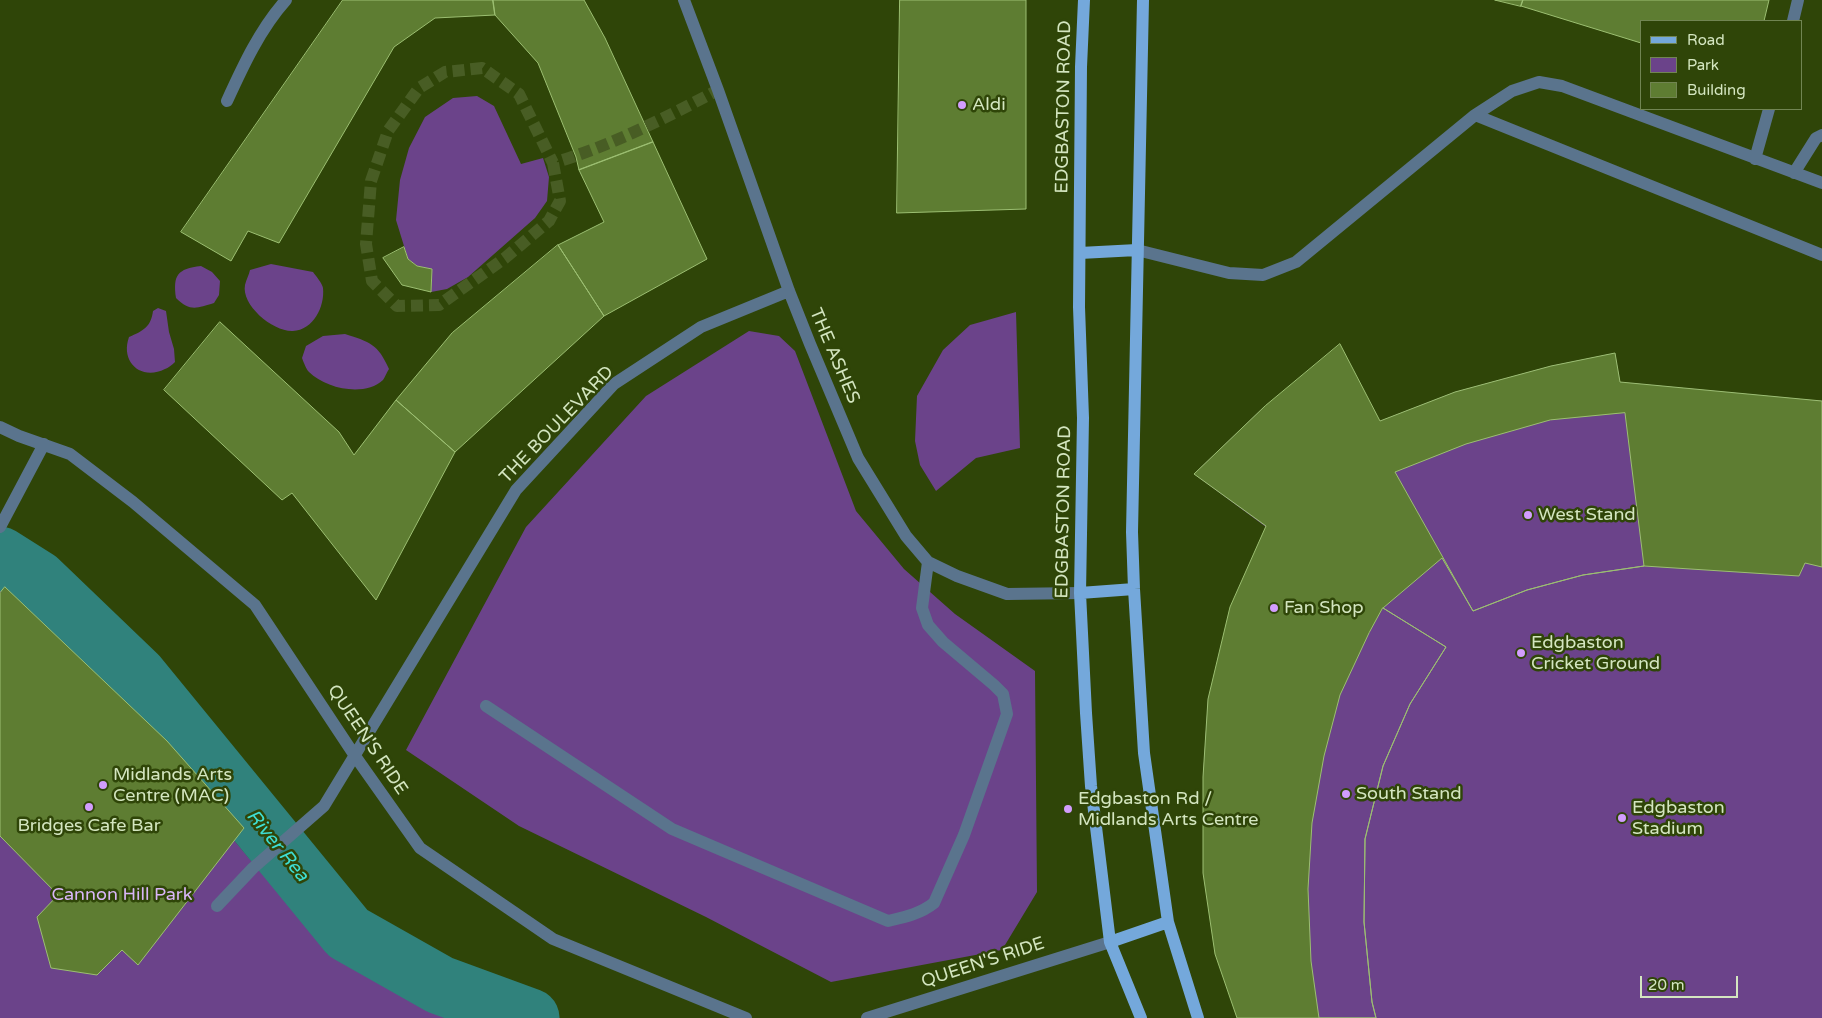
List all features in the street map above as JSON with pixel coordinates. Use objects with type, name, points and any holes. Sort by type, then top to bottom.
[{"type":"main road","name":"EDGBASTON ROAD","points":[[1084,0],[1081,67],[1079,307],[1083,418],[1080,593],[1090,786],[1110,942],[1140,1018]]},
{"type":"main road","points":[[1143,0],[1132,532],[1134,589],[1144,753],[1168,922],[1198,1018]]},
{"type":"main road","points":[[1080,253],[1137,250]]},
{"type":"main road","points":[[1080,593],[1134,589]]},
{"type":"main road","points":[[1110,942],[1168,922]]},
{"type":"street","points":[[227,101],[245,61],[277,10],[286,0]]},
{"type":"street","name":"THE ASHES","points":[[684,0],[725,108],[789,291],[858,458],[906,536],[928,562],[957,576],[1007,594],[1080,593]]},
{"type":"street","points":[[1793,20],[1798,0]]},
{"type":"street","points":[[1137,250],[1229,273],[1262,274],[1296,262],[1475,115],[1512,91],[1539,82],[1562,86],[1822,183]]},
{"type":"street","points":[[1755,159],[1769,110]]},
{"type":"street","points":[[1475,115],[1822,255]]},
{"type":"street","points":[[1794,173],[1816,138],[1822,135]]},
{"type":"street","name":"THE BOULEVARD","points":[[217,906],[253,868],[324,806],[516,490],[614,384],[700,327],[789,291]]},
{"type":"street","name":"QUEEN'S RIDE","points":[[0,427],[19,436],[70,454],[133,502],[256,605],[355,756],[420,848],[553,939],[746,1018]]},
{"type":"street","points":[[0,527],[44,444]]},
{"type":"street","points":[[486,706],[672,829],[888,921],[908,916],[924,910],[934,903],[964,835],[1007,714],[1003,694],[942,642],[928,625],[922,608],[928,562]]},
{"type":"street","name":"QUEEN'S RIDE","points":[[867,1018],[1110,942]]},
{"type":"green space","points":[[477,96],[494,106],[521,164],[543,158],[549,177],[547,201],[535,218],[468,277],[447,289],[431,292],[432,270],[417,266],[408,259],[396,220],[400,180],[409,148],[425,117],[453,98]]},
{"type":"green space","points":[[271,264],[313,272],[323,288],[320,310],[312,322],[300,330],[285,330],[276,327],[260,316],[248,301],[245,285],[250,270]]},
{"type":"green space","points":[[201,266],[212,272],[220,281],[219,295],[214,303],[194,308],[185,305],[176,298],[175,284],[178,274],[182,271]]},
{"type":"green space","points":[[158,308],[166,311],[175,362],[165,369],[148,373],[135,367],[130,361],[127,354],[127,346],[129,337],[146,328],[153,311]]},
{"type":"green space","points":[[1016,312],[1020,448],[976,458],[936,491],[920,465],[915,441],[917,396],[943,350],[970,325]]},
{"type":"green space","points":[[749,331],[779,336],[795,351],[856,511],[904,569],[955,614],[1035,671],[1037,892],[1002,950],[831,982],[706,917],[519,826],[406,750],[526,527],[646,396]]},
{"type":"green space","points":[[345,334],[361,339],[377,349],[389,369],[383,380],[366,388],[346,389],[325,383],[308,371],[302,358],[306,346],[323,336]]},
{"type":"green space","name":"Edgbaston Cricket Ground","points":[[1615,353],[1620,382],[1822,401],[1822,1018],[1237,1018],[1203,873],[1203,777],[1208,699],[1266,527],[1194,474],[1265,406],[1380,421],[1455,392],[1551,366]]},
{"type":"green space","name":"Cannon Hill Park","points":[[0,577],[28,594],[254,864],[374,966],[511,1018],[0,1018]]},
{"type":"building","points":[[343,0],[493,0],[495,15],[435,18],[394,47],[279,243],[248,231],[231,261],[181,232]]},
{"type":"building","points":[[493,0],[584,0],[605,38],[653,142],[579,170],[576,157],[538,63],[495,15]]},
{"type":"building","name":"Aldi","points":[[900,0],[1026,0],[1026,209],[897,213]]},
{"type":"building","points":[[1495,0],[1523,0],[1521,6]]},
{"type":"building","points":[[1523,0],[1769,0],[1764,20],[1640,20],[1640,43],[1521,6]]},
{"type":"building","points":[[653,142],[707,259],[604,316],[558,245],[604,222],[579,170]]},
{"type":"building","points":[[558,245],[604,316],[455,452],[396,400],[452,333]]},
{"type":"building","points":[[404,247],[408,259],[417,266],[432,269],[431,292],[402,285],[383,258]]},
{"type":"building","points":[[220,322],[339,432],[354,455],[396,400],[455,452],[376,600],[292,493],[282,500],[164,390]]},
{"type":"building","points":[[1340,344],[1380,421],[1455,392],[1551,366],[1615,353],[1620,382],[1822,401],[1822,567],[1805,563],[1799,576],[1644,566],[1583,575],[1527,590],[1473,611],[1442,558],[1383,608],[1446,647],[1410,704],[1383,766],[1365,839],[1364,922],[1372,1002],[1376,1018],[1237,1018],[1215,954],[1203,873],[1203,777],[1208,699],[1230,607],[1266,526],[1194,474],[1265,406]]},
{"type":"building","name":"West Stand","points":[[1625,413],[1644,566],[1583,575],[1527,590],[1473,611],[1395,472],[1466,444],[1550,420]]},
{"type":"building","name":"Midlands Arts Centre (MAC)","points":[[5,587],[167,741],[244,828],[138,965],[122,950],[97,975],[51,968],[37,917],[58,895],[0,836],[0,593]]},
{"type":"building","name":"South Stand","points":[[1383,608],[1446,647],[1410,704],[1383,766],[1365,839],[1364,922],[1372,1002],[1376,1018],[1319,1018],[1311,961],[1308,889],[1312,823],[1324,756],[1340,695]]},
{"type":"waterway","name":"River Rea","points":[[0,556],[38,580],[137,675],[348,933],[440,985],[530,1018]]},
{"type":"tunnel","points":[[553,163],[560,201],[549,221],[505,258],[439,305],[397,306],[372,281],[366,244],[371,181],[388,131],[419,88],[445,72],[482,68],[519,94],[553,163],[617,140],[718,90]]},
{"type":"place","name":"Aldi","points":[[962,105]]},
{"type":"place","name":"West Stand","points":[[1528,515]]},
{"type":"place","name":"Fan Shop","points":[[1274,608]]},
{"type":"place","name":"Edgbaston Cricket Ground","points":[[1521,653]]},
{"type":"place","name":"Midlands Arts Centre (MAC)","points":[[103,785]]},
{"type":"place","name":"South Stand","points":[[1346,794]]},
{"type":"place","name":"Bridges Cafe Bar","points":[[89,807]]},
{"type":"place","name":"Edgbaston Rd / Midlands Arts Centre","points":[[1068,809]]},
{"type":"place","name":"Edgbaston Stadium","points":[[1622,818]]}]
